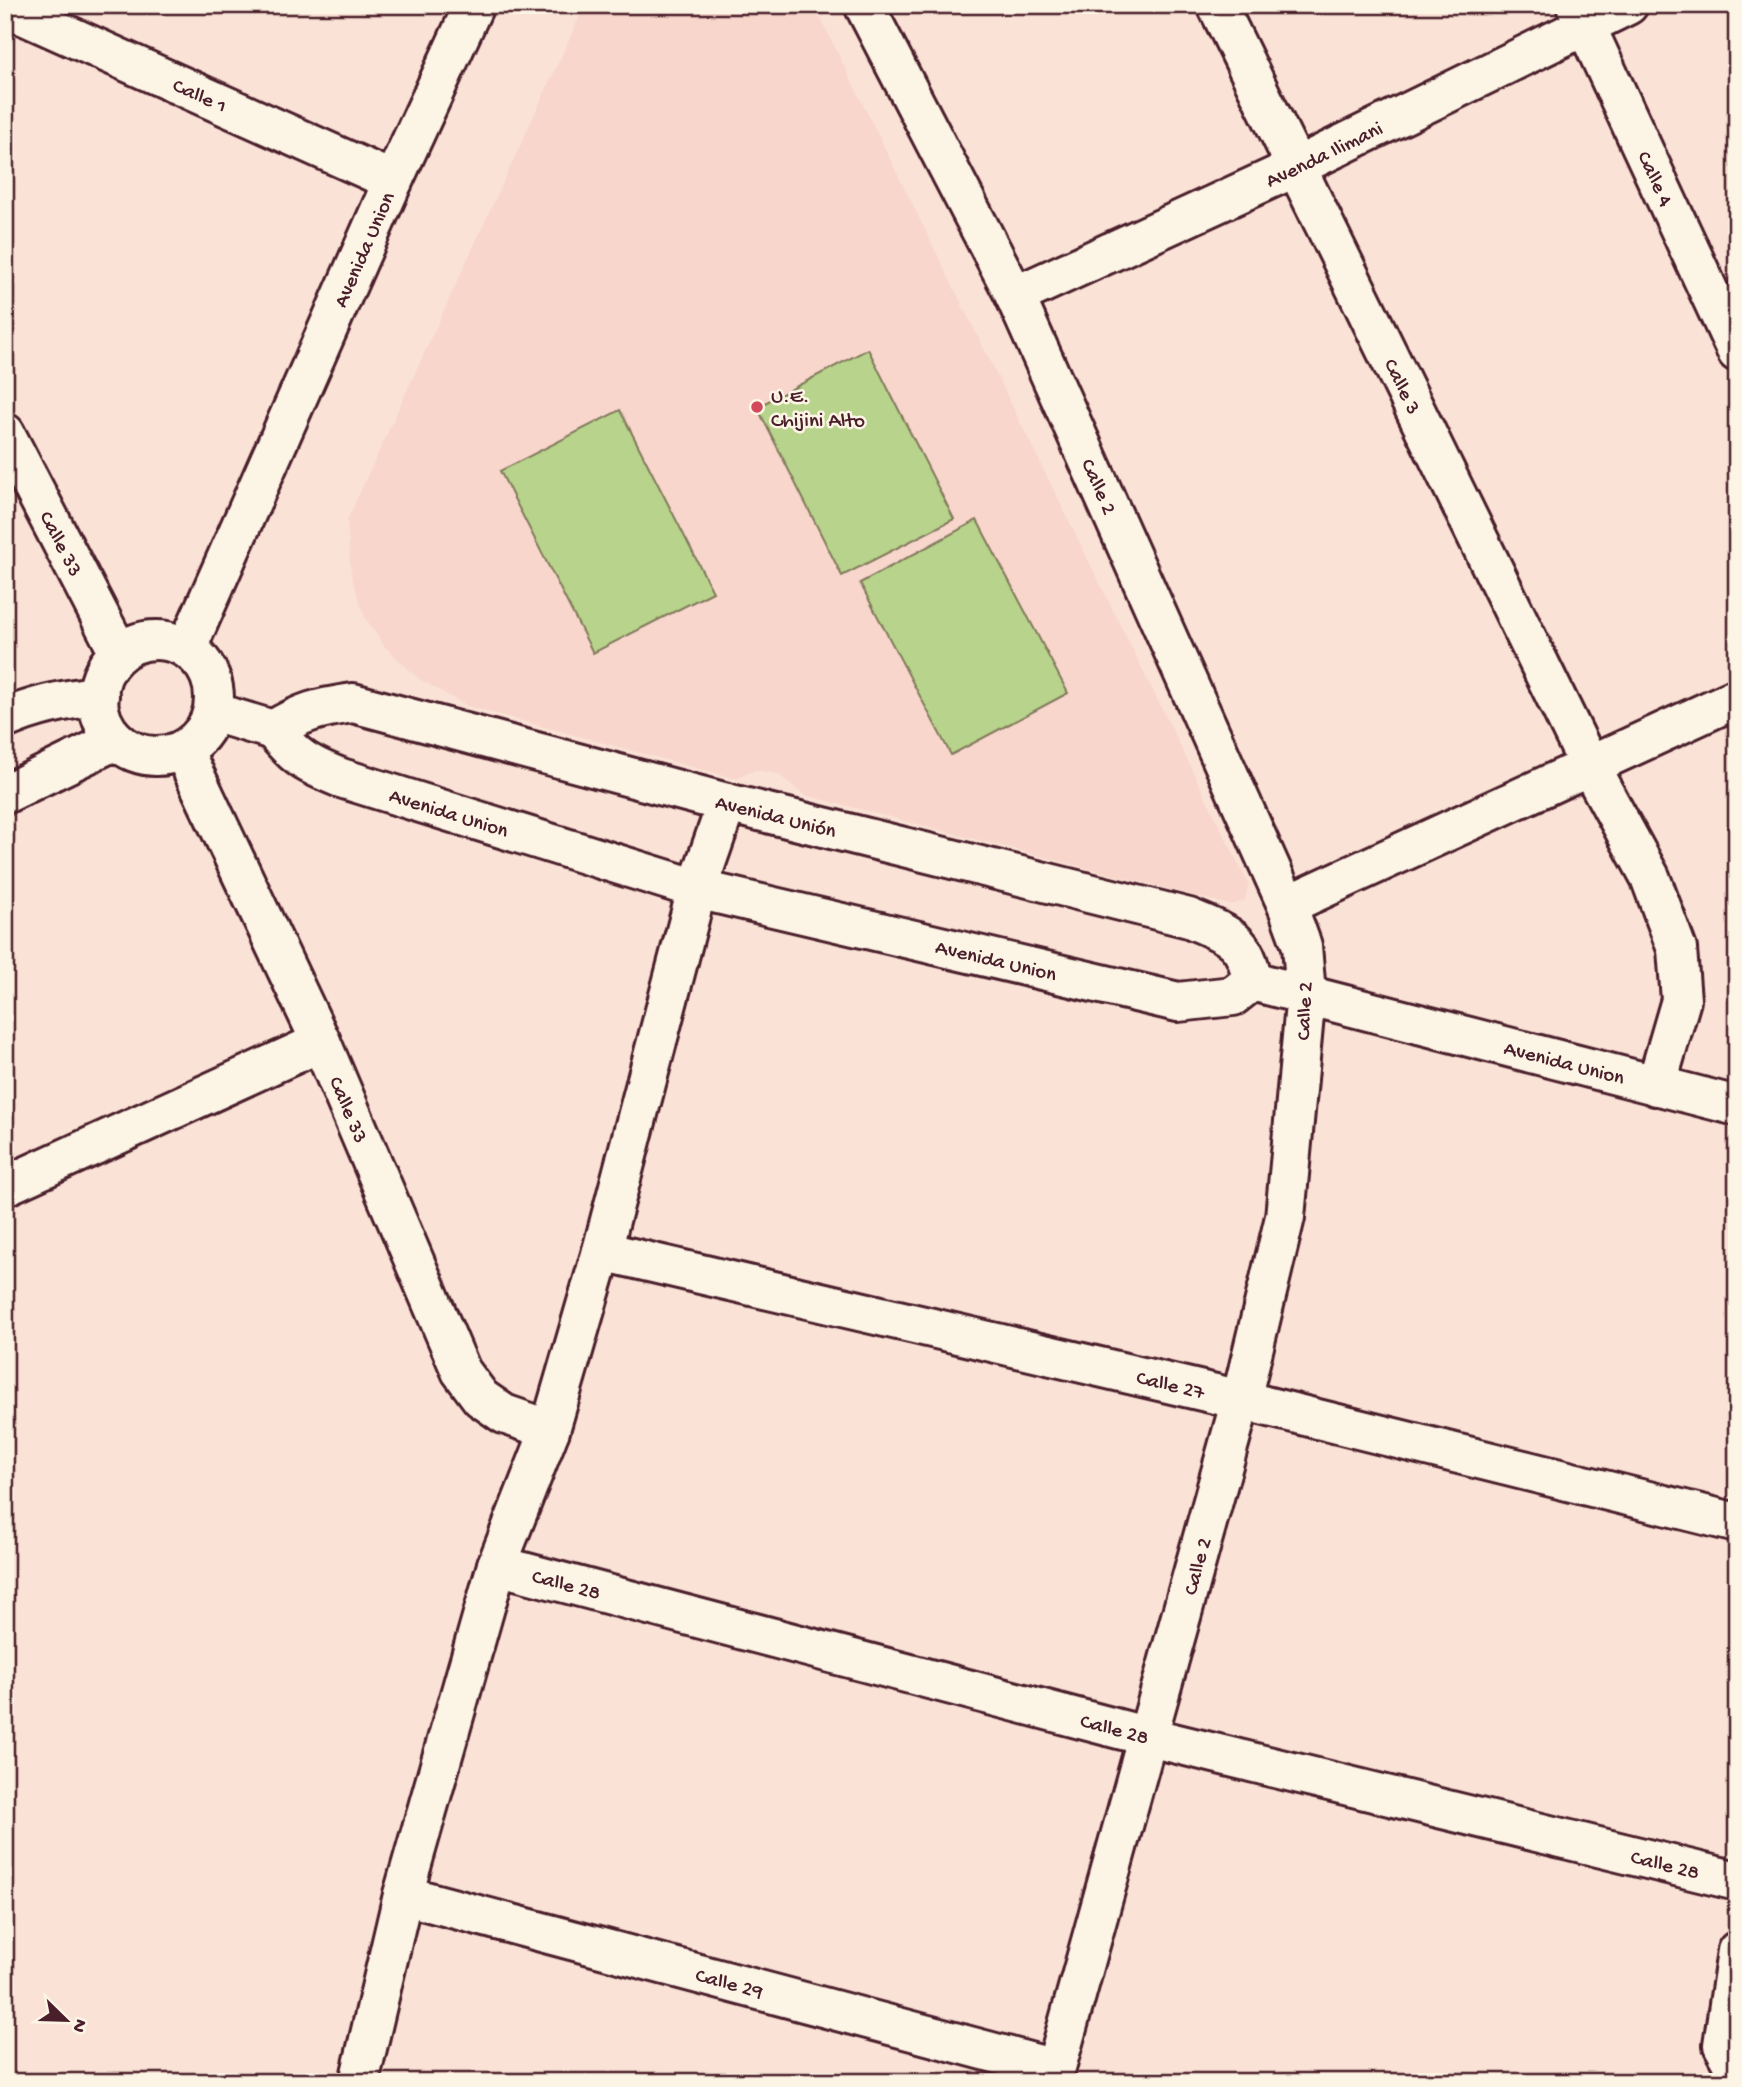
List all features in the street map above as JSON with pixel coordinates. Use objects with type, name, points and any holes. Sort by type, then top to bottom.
[{"type":"street","name":"Avenida Union","points":[[187,648],[393,181],[474,5]]},
{"type":"street","name":"Calle 2","points":[[864,5],[1015,296],[1287,905],[1302,946],[1306,994],[1285,1217],[1241,1400],[1054,2075]]},
{"type":"street","name":"Calle 3","points":[[1217,5],[1589,765],[1650,877],[1677,949],[1681,1000],[1656,1086]]},
{"type":"street","name":"Avenda Ilimani","points":[[1015,296],[1296,167],[1581,15],[1628,5]]},
{"type":"street","name":"Calle 1","points":[[5,7],[69,20],[393,181]]},
{"type":"street","name":"Calle 4","points":[[1581,15],[1737,352]]},
{"type":"street","name":"Calle 33","points":[[5,433],[119,653]]},
{"type":"street","points":[[171,641],[187,648],[201,660],[211,676],[215,694],[213,712],[202,734],[183,750],[166,755],[148,756],[131,751],[116,740],[99,712],[101,680],[108,665],[119,653],[135,643],[171,641]]},
{"type":"street","points":[[5,719],[61,699],[99,696]]},
{"type":"street","points":[[1287,905],[1737,698]]},
{"type":"street","name":"Avenida Unión","points":[[273,730],[301,713],[353,703],[727,803],[1189,918],[1225,933],[1242,948],[1250,963],[1252,981]]},
{"type":"street","points":[[213,712],[273,730]]},
{"type":"street","name":"Avenida Union","points":[[273,730],[307,765],[341,778],[696,889],[1178,1002],[1233,996],[1252,981],[1737,1106]]},
{"type":"street","points":[[5,794],[116,740]]},
{"type":"street","name":"Calle 33","points":[[183,750],[321,1042],[461,1371],[481,1398],[504,1414],[550,1430]]},
{"type":"street","points":[[359,2082],[403,1895],[497,1564],[550,1430],[602,1251],[696,889],[727,803]]},
{"type":"street","points":[[5,1186],[321,1042]]},
{"type":"street","name":"Calle 27","points":[[602,1251],[1241,1400],[1737,1523]]},
{"type":"street","name":"Calle 28","points":[[497,1564],[1149,1737],[1737,1881]]},
{"type":"street","name":"Calle 29","points":[[403,1895],[1054,2075]]},
{"type":"street","points":[[1737,1951],[1723,2045],[1737,2070]]},
{"type":"shaded area","points":[[585,5],[814,5],[1249,885],[1244,901],[1230,905],[804,795],[778,774],[755,770],[736,779],[467,706],[419,679],[385,647],[365,618],[351,575],[347,520]]},
{"type":"green space","points":[[868,349],[954,519],[842,576],[757,407]]},
{"type":"green space","points":[[620,410],[713,592],[593,653],[500,471]]},
{"type":"green space","points":[[977,520],[1068,693],[951,755],[860,583]]},
{"type":"place","name":"U.E. Chijini Alto","points":[[757,407]]}]
